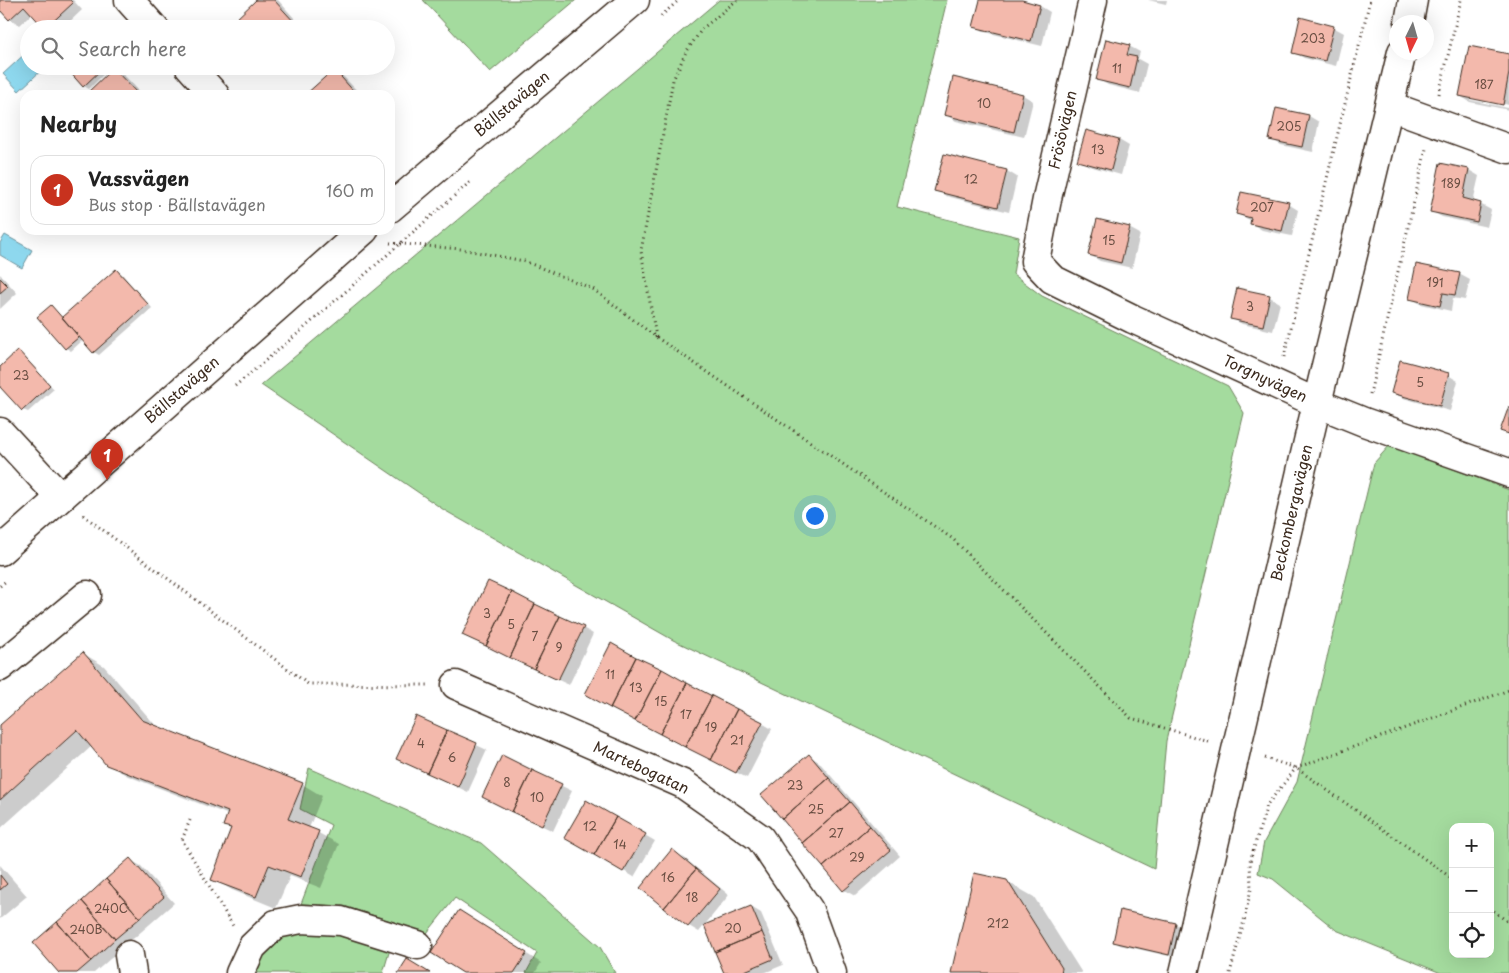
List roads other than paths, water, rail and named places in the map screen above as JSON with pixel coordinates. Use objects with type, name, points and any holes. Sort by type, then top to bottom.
[{"type":"street","points":[[129,0],[147,20]]},
{"type":"street","name":"Bällstavägen","points":[[395,204],[635,0]]},
{"type":"street","name":"Frösövägen","points":[[1035,261],[1050,184],[1093,0]]},
{"type":"street","points":[[1410,15],[1414,0]]},
{"type":"street","name":"Beckombergavägen","points":[[1184,973],[1400,60]]},
{"type":"street","points":[[197,75],[211,90]]},
{"type":"street","points":[[1390,106],[1509,149]]},
{"type":"street","name":"Bällstavägen","points":[[0,550],[350,235]]},
{"type":"street","name":"Torgnyvägen","points":[[1035,261],[1052,279],[1133,319],[1318,403],[1364,422],[1509,473]]},
{"type":"street","points":[[0,432],[60,497]]},
{"type":"street","points":[[0,667],[87,595]]},
{"type":"street","name":"Martebogatan","points":[[456,685],[683,784],[760,838],[809,910],[832,973]]},
{"type":"street","points":[[240,973],[252,947],[276,924],[301,919],[341,920],[418,945]]},
{"type":"water","points":[[20,58],[20,75],[36,75],[19,91],[3,74]]},
{"type":"water","points":[[5,235],[32,250],[22,268],[0,255],[0,243]]},
{"type":"place","name":"Vassvägen","points":[[107,480]]}]
